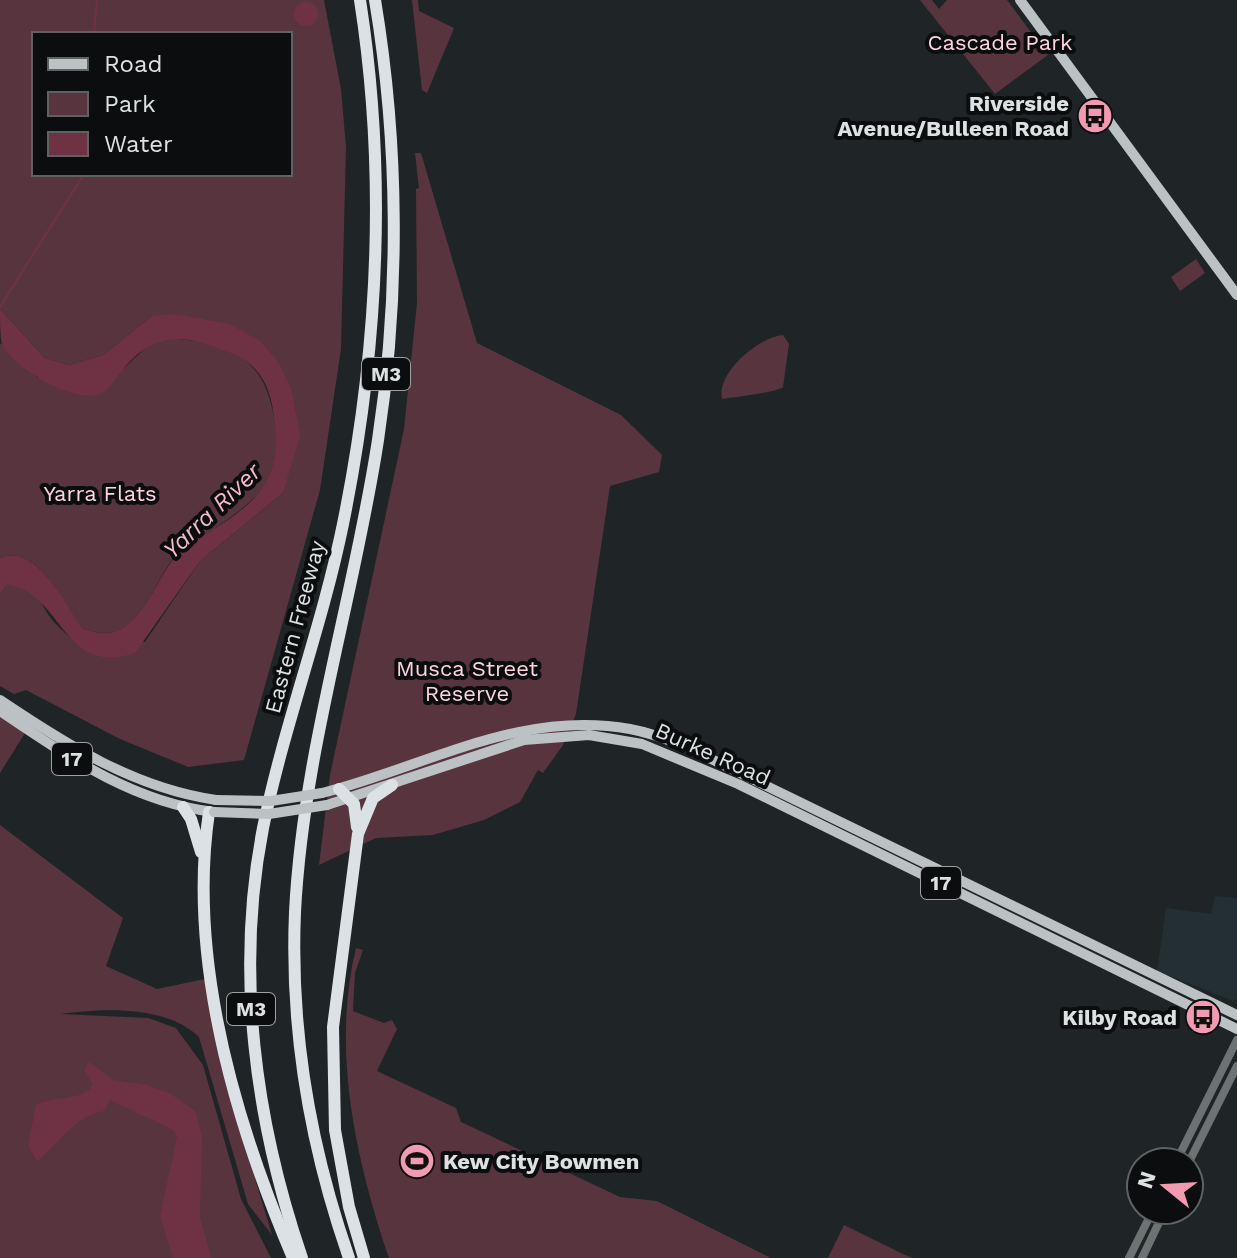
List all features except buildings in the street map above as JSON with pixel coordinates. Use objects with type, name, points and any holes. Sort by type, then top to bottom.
[{"type":"highway","name":"Eastern Freeway","points":[[302,1258],[274,1162],[260,1097],[252,1023],[254,891],[263,829],[333,569],[366,386],[376,222],[370,87],[360,0]]},
{"type":"highway","name":"Eastern Freeway","points":[[349,1258],[309,1114],[299,1044],[294,948],[299,867],[317,743],[363,526],[385,378],[394,204],[388,98],[375,0]]},
{"type":"highway","points":[[364,1258],[344,1183],[333,1104],[334,1008],[358,834],[373,798],[392,785]]},
{"type":"highway","points":[[339,789],[352,798],[358,834]]},
{"type":"highway","points":[[204,867],[212,806]]},
{"type":"highway","points":[[183,807],[191,819],[204,867],[212,981],[228,1063],[255,1162],[293,1258]]},
{"type":"main road","points":[[1020,0],[1237,295]]},
{"type":"main road","name":"17","points":[[0,700],[15,715]]},
{"type":"main road","name":"17","points":[[0,711],[15,715]]},
{"type":"main road","name":"Burke Road","points":[[15,715],[136,779],[212,806],[294,812],[392,785],[537,732]]},
{"type":"main road","name":"Burke Road","points":[[15,715],[88,769],[136,792],[183,807],[271,801],[339,789],[480,740],[537,732],[630,737],[699,754],[996,911],[1233,1027]]},
{"type":"main road","points":[[136,779],[136,792]]},
{"type":"main road","name":"Burke Road","points":[[787,802],[1002,900],[1237,1015]]},
{"type":"main road","points":[[996,911],[1002,900]]},
{"type":"street","points":[[1225,1064],[1233,1027]]},
{"type":"street","points":[[1184,1146],[1237,1040]]},
{"type":"street","points":[[1197,1146],[1236,1068],[1225,1064]]},
{"type":"street","points":[[1129,1258],[1145,1226]]},
{"type":"street","points":[[1142,1258],[1157,1226]]},
{"type":"shaded area","points":[[1215,896],[1237,898],[1237,999],[1234,1001],[1157,971],[1166,908],[1211,914]]},
{"type":"green space","points":[[0,0],[324,0],[341,89],[346,147],[341,349],[320,490],[244,760],[188,767],[118,738],[26,690],[14,694],[0,686],[0,594],[7,585],[34,593],[55,623],[79,646],[145,642],[200,561],[283,493],[291,388],[223,325],[191,317],[152,316],[103,355],[69,365],[45,358],[0,309]]},
{"type":"green space","points":[[412,0],[418,0],[419,11],[454,28],[427,93],[422,90]]},
{"type":"green space","name":"Cascade Park","points":[[920,0],[932,0],[939,9],[947,0],[1007,0],[1048,55],[995,94]]},
{"type":"green space","name":"Musca Street Reserve","points":[[415,153],[421,153],[477,343],[621,415],[662,455],[659,472],[610,486],[576,714],[563,745],[543,773],[538,770],[520,802],[484,820],[433,835],[376,838],[319,865],[330,775],[404,429],[417,303],[416,189],[419,188]]},
{"type":"green space","points":[[1196,259],[1205,273],[1180,291],[1171,277]]},
{"type":"green space","points":[[783,335],[789,344],[783,387],[722,399],[726,378],[741,358],[762,342]]},
{"type":"green space","name":"Yarra Flats","points":[[165,338],[226,349],[253,368],[263,382],[275,424],[277,454],[274,468],[261,490],[246,505],[181,549],[131,622],[120,630],[98,633],[83,629],[38,567],[14,556],[0,558],[0,343],[38,378],[125,367],[152,342]]},
{"type":"green space","points":[[0,706],[30,725],[0,773]]},
{"type":"green space","points":[[0,825],[123,918],[106,966],[157,989],[205,979],[232,1103],[272,1235],[248,1204],[199,1037],[169,1019],[152,1014],[114,1010],[61,1014],[148,1018],[176,1028],[203,1065],[241,1199],[271,1258],[0,1258]]},
{"type":"green space","points":[[356,948],[363,950],[355,973],[353,1011],[384,1023],[392,1020],[397,1029],[377,1071],[456,1108],[461,1122],[620,1197],[657,1201],[771,1258],[389,1258],[366,1183],[351,1105],[346,1026]]},
{"type":"green space","points":[[844,1225],[903,1254],[913,1258],[828,1258]]},
{"type":"water","points":[[301,2],[311,2],[318,9],[318,19],[311,26],[301,26],[294,19],[294,9]]},
{"type":"water","points":[[0,309],[45,358],[69,365],[103,355],[152,316],[174,314],[230,324],[260,341],[279,363],[291,388],[300,436],[283,493],[200,561],[135,653],[111,658],[92,654],[77,644],[40,602],[26,591],[7,585],[0,594],[0,558],[13,556],[26,559],[38,567],[83,629],[104,633],[120,630],[140,611],[181,550],[234,516],[259,493],[273,464],[276,446],[267,387],[251,364],[240,357],[201,342],[174,339],[151,345],[141,352],[100,394],[75,394],[31,373],[9,354],[2,345]]},
{"type":"water","points":[[89,1062],[113,1080],[147,1085],[171,1094],[195,1111],[202,1136],[200,1217],[211,1258],[173,1258],[160,1216],[177,1137],[174,1130],[110,1100],[104,1111],[84,1118],[37,1161],[28,1146],[36,1105],[88,1090],[93,1085],[84,1070]]},
{"type":"waterway","points":[[94,32],[97,0]]},
{"type":"waterway","points":[[0,307],[83,176]]},
{"type":"place","name":"Riverside Avenue/Bulleen Road","points":[[1095,116]]},
{"type":"place","name":"Kilby Road","points":[[1203,1017]]},
{"type":"place","name":"Kew City Bowmen","points":[[417,1161]]},
{"type":"water label","name":"Yarra River","points":[[212,511]]}]
